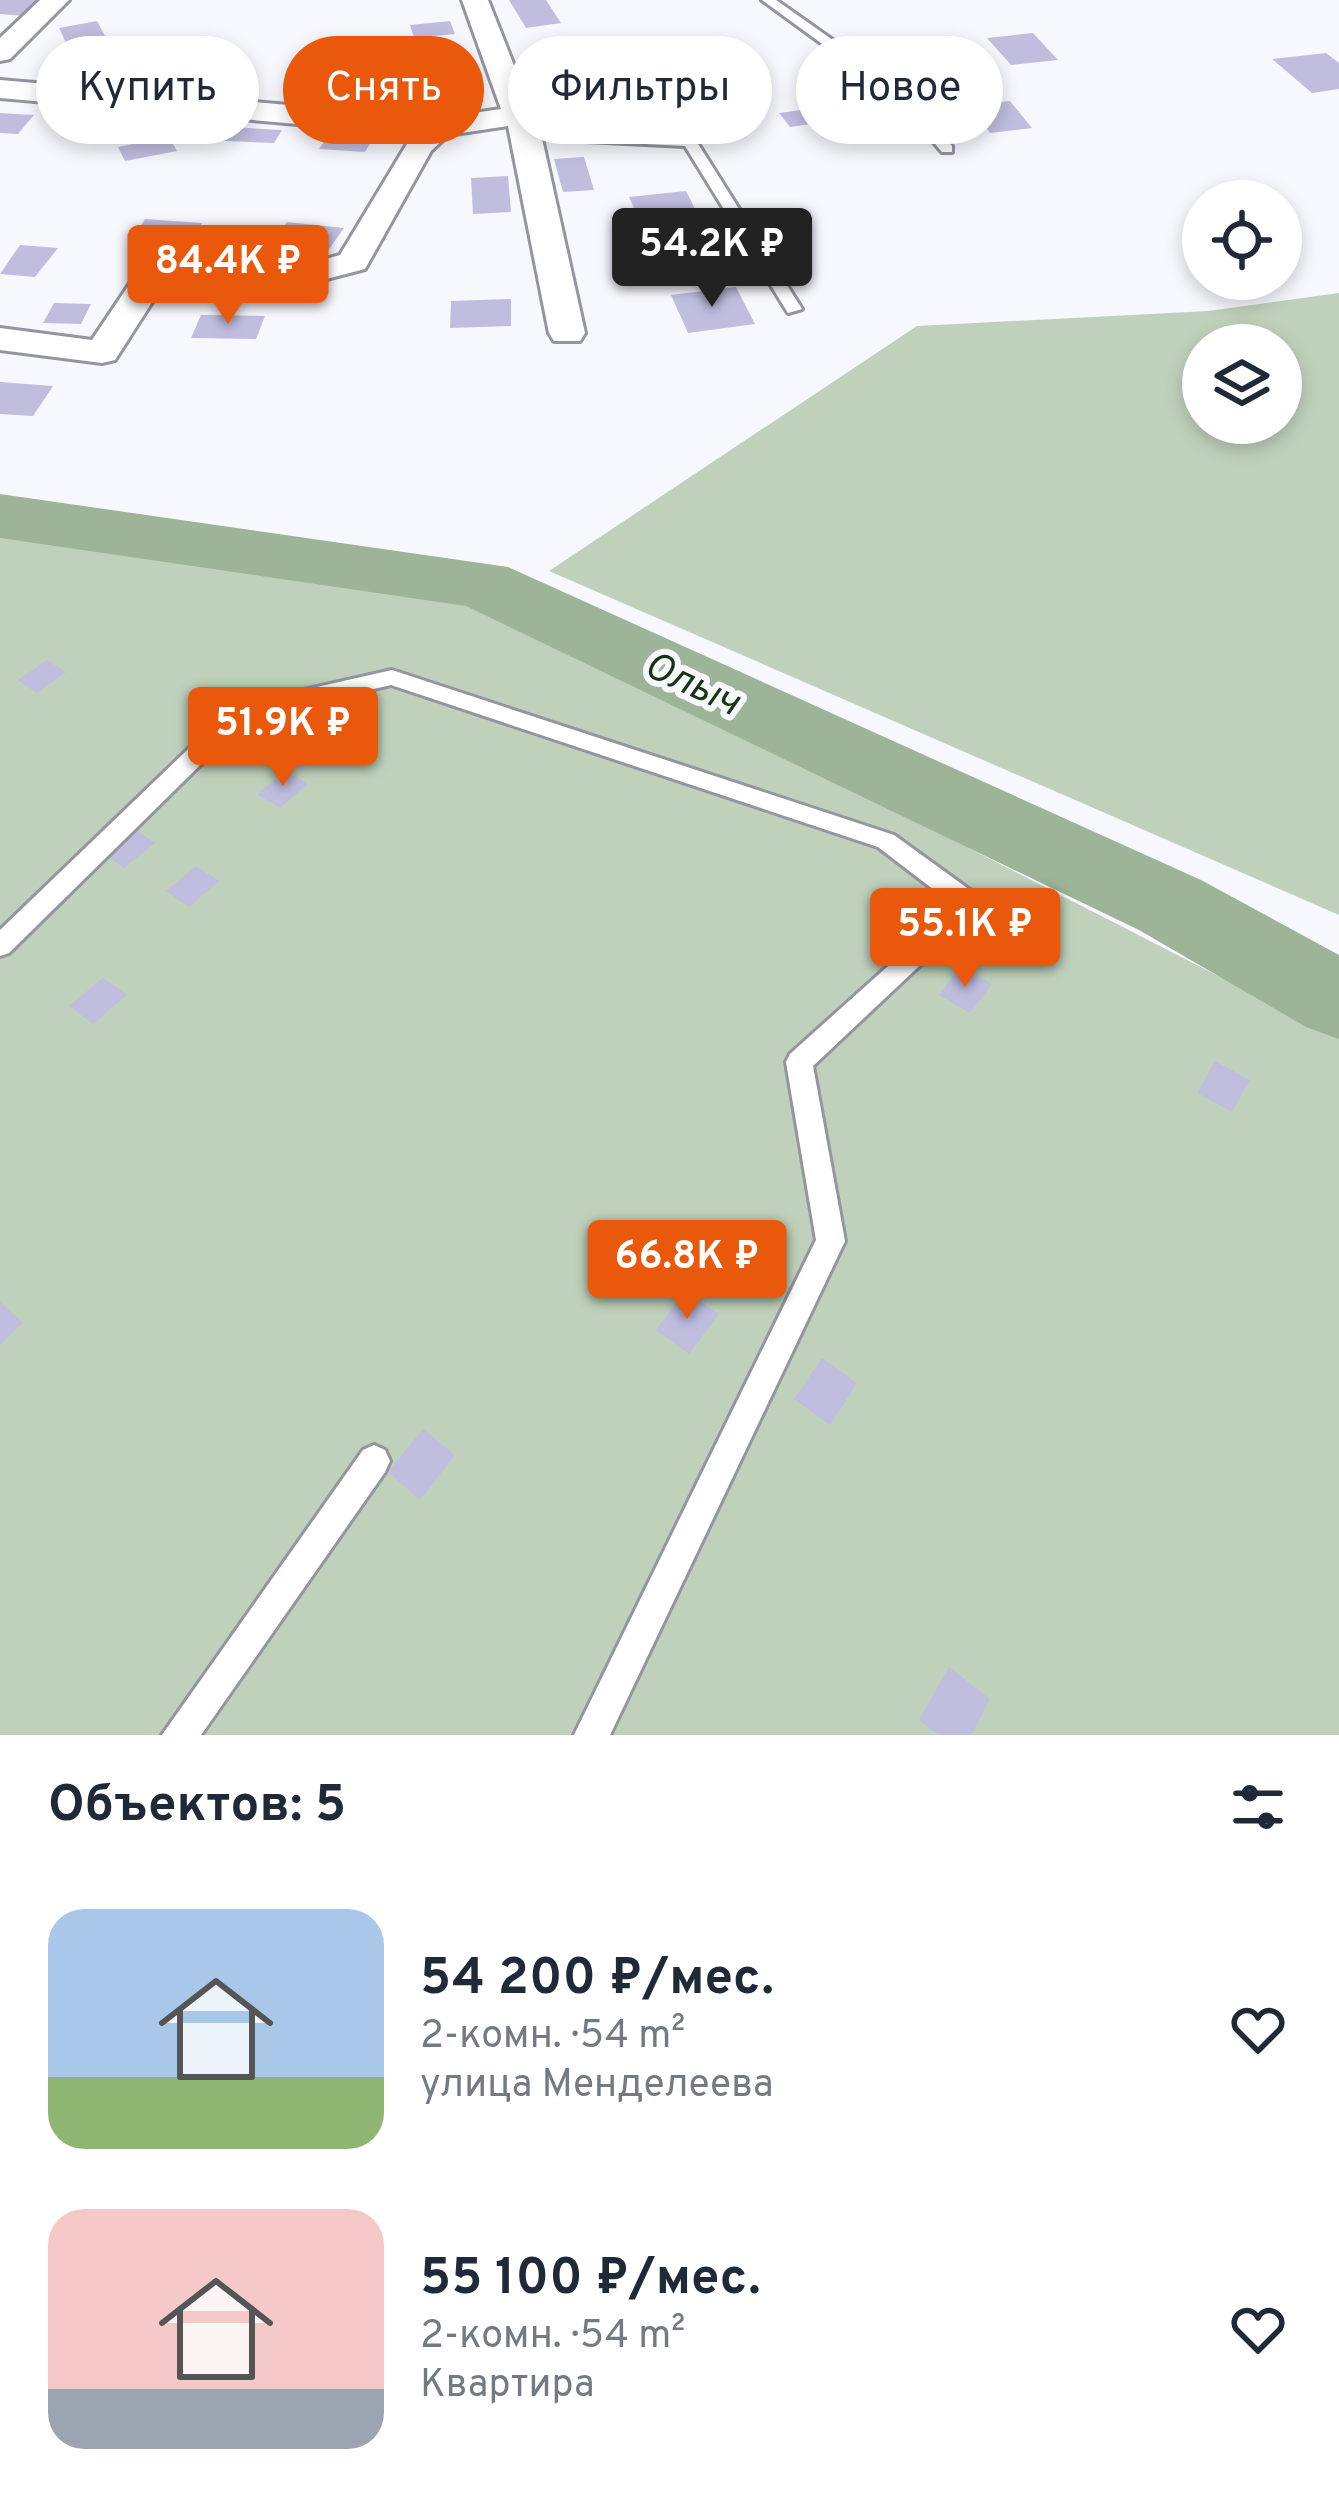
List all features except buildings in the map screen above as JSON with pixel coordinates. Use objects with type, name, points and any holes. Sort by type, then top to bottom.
[{"type":"street","points":[[0,53],[56,0]]},
{"type":"street","points":[[475,0],[508,87]]},
{"type":"street","points":[[0,89],[283,114]]},
{"type":"street","points":[[0,340],[102,352],[151,277],[222,264],[311,273],[353,262],[420,144]]},
{"type":"street","points":[[526,144],[567,333]]},
{"type":"lane","points":[[768,0],[900,94],[947,149]]},
{"type":"lane","points":[[691,144],[794,309]]},
{"type":"lane","points":[[0,946],[241,712],[392,677],[886,841],[972,905],[799,1063],[832,1241],[592,1735]]},
{"type":"lane","points":[[180,1735],[374,1462]]},
{"type":"green space","points":[[1339,293],[1339,915],[549,571],[917,326],[1208,311]]},
{"type":"green space","points":[[0,526],[275,577],[497,606],[1339,1038],[1339,1735],[0,1735]]},
{"type":"waterway","name":"Олыч","points":[[0,516],[482,584],[1170,905],[1339,1000]]}]
